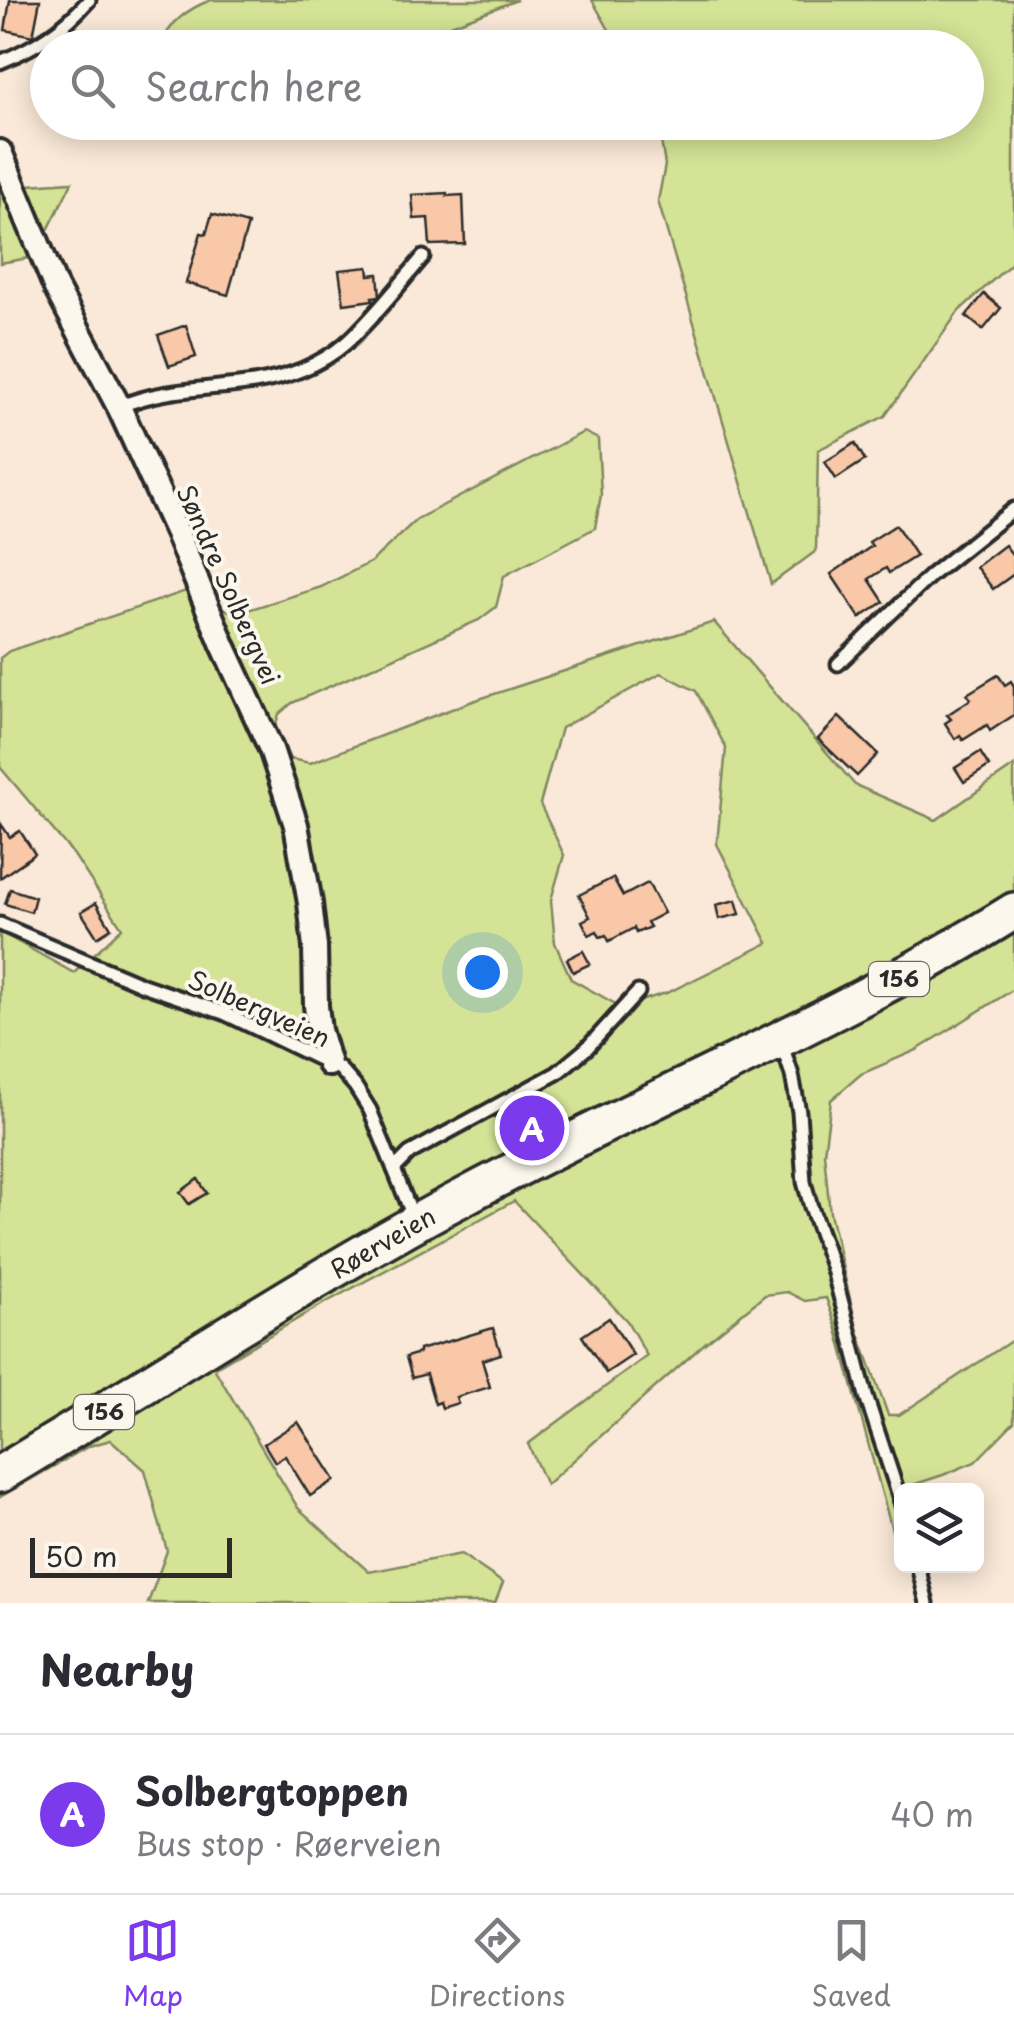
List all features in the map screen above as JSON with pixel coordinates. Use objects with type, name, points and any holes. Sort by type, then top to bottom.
[{"type":"main road","name":"Røerveien","points":[[0,1474],[415,1223],[589,1132],[874,993],[1014,911]]},
{"type":"street","name":"Søndre Solbergvei","points":[[0,152],[56,288],[177,533],[222,645],[271,749],[296,825],[315,948],[316,1006],[329,1064]]},
{"type":"lane","points":[[59,30],[88,0]]},
{"type":"lane","points":[[0,62],[30,48]]},
{"type":"lane","points":[[118,407],[155,394],[282,377],[326,358],[346,343],[423,258]]},
{"type":"lane","points":[[838,664],[930,576],[1014,509]]},
{"type":"lane","name":"Solbergveien","points":[[0,924],[224,1013],[340,1069],[364,1097],[415,1223]]},
{"type":"lane","points":[[394,1169],[410,1154],[573,1062],[638,992]]},
{"type":"lane","points":[[780,1039],[799,1112],[804,1182],[810,1207],[833,1269],[866,1396],[895,1483]]},
{"type":"lane","points":[[920,1573],[928,1603]]},
{"type":"green space","points":[[211,0],[517,0],[438,30],[170,30],[194,8]]},
{"type":"green space","points":[[592,0],[1014,0],[1014,261],[959,311],[885,416],[818,450],[816,551],[771,584],[658,201],[665,165],[661,140],[984,140],[984,30],[609,30]]},
{"type":"green space","points":[[72,182],[29,258],[0,263],[0,187]]},
{"type":"green space","points":[[584,432],[598,439],[601,495],[595,528],[504,576],[496,607],[479,620],[292,703],[279,714],[275,727],[290,759],[310,763],[470,702],[714,622],[855,785],[936,820],[1014,766],[1014,989],[917,1050],[861,1074],[831,1100],[824,1153],[830,1213],[857,1329],[888,1415],[899,1415],[1014,1339],[1014,1422],[975,1462],[918,1483],[894,1483],[894,1537],[826,1298],[805,1301],[787,1292],[765,1295],[546,1485],[528,1444],[647,1356],[627,1321],[514,1201],[214,1368],[298,1508],[369,1572],[461,1554],[503,1583],[495,1603],[148,1603],[167,1551],[145,1470],[111,1440],[89,1446],[0,1497],[0,932],[74,973],[122,928],[74,855],[0,767],[0,658],[9,651],[186,591],[235,614],[321,587],[371,562],[417,519]],"holes":[[[661,673],[696,691],[726,748],[717,844],[768,943],[669,992],[621,1007],[571,979],[555,943],[551,900],[564,855],[540,804],[561,728]]]},
{"type":"building","points":[[10,0],[40,0],[30,35],[5,30]]},
{"type":"building","points":[[412,195],[463,195],[465,244],[430,245],[428,218],[414,219]]},
{"type":"building","points":[[212,214],[248,224],[228,295],[186,283],[201,233],[206,234]]},
{"type":"building","points":[[368,267],[369,275],[378,274],[380,296],[344,304],[339,270]]},
{"type":"building","points":[[984,294],[1001,308],[983,330],[966,316]]},
{"type":"building","points":[[186,325],[196,357],[169,366],[158,335]]},
{"type":"building","points":[[855,443],[865,460],[836,479],[825,462]]},
{"type":"building","points":[[896,525],[916,556],[889,573],[886,568],[869,579],[884,602],[860,618],[831,574]]},
{"type":"building","points":[[1005,545],[1014,557],[1014,574],[993,589],[976,567]]},
{"type":"building","points":[[998,675],[1005,685],[1011,681],[1014,686],[1014,715],[990,731],[987,725],[963,740],[960,735],[955,739],[945,723],[951,719],[947,715],[971,699],[967,694]]},
{"type":"building","points":[[839,717],[878,754],[857,776],[818,739]]},
{"type":"building","points":[[980,752],[989,766],[964,782],[955,768]]},
{"type":"building","points":[[1,824],[10,837],[20,831],[35,854],[0,878]]},
{"type":"building","points":[[613,878],[623,896],[648,883],[664,913],[647,922],[650,927],[636,933],[634,928],[609,941],[597,931],[589,935],[582,921],[590,917],[579,895]]},
{"type":"building","points":[[10,889],[35,897],[31,912],[5,904]]},
{"type":"building","points":[[736,900],[740,914],[719,919],[716,905]]},
{"type":"building","points":[[96,903],[111,928],[97,937],[81,912]]},
{"type":"building","points":[[583,951],[590,964],[573,972],[567,959]]},
{"type":"building","points":[[198,1179],[207,1193],[189,1204],[180,1192]]},
{"type":"building","points":[[609,1318],[633,1355],[606,1373],[582,1336]]},
{"type":"building","points":[[493,1328],[501,1354],[482,1360],[490,1387],[456,1397],[458,1403],[442,1408],[440,1402],[435,1404],[426,1374],[412,1378],[406,1357]]},
{"type":"building","points":[[298,1422],[335,1480],[310,1496],[285,1456],[275,1462],[264,1444]]},
{"type":"place","name":"Solbergtoppen","points":[[532,1128]]}]
